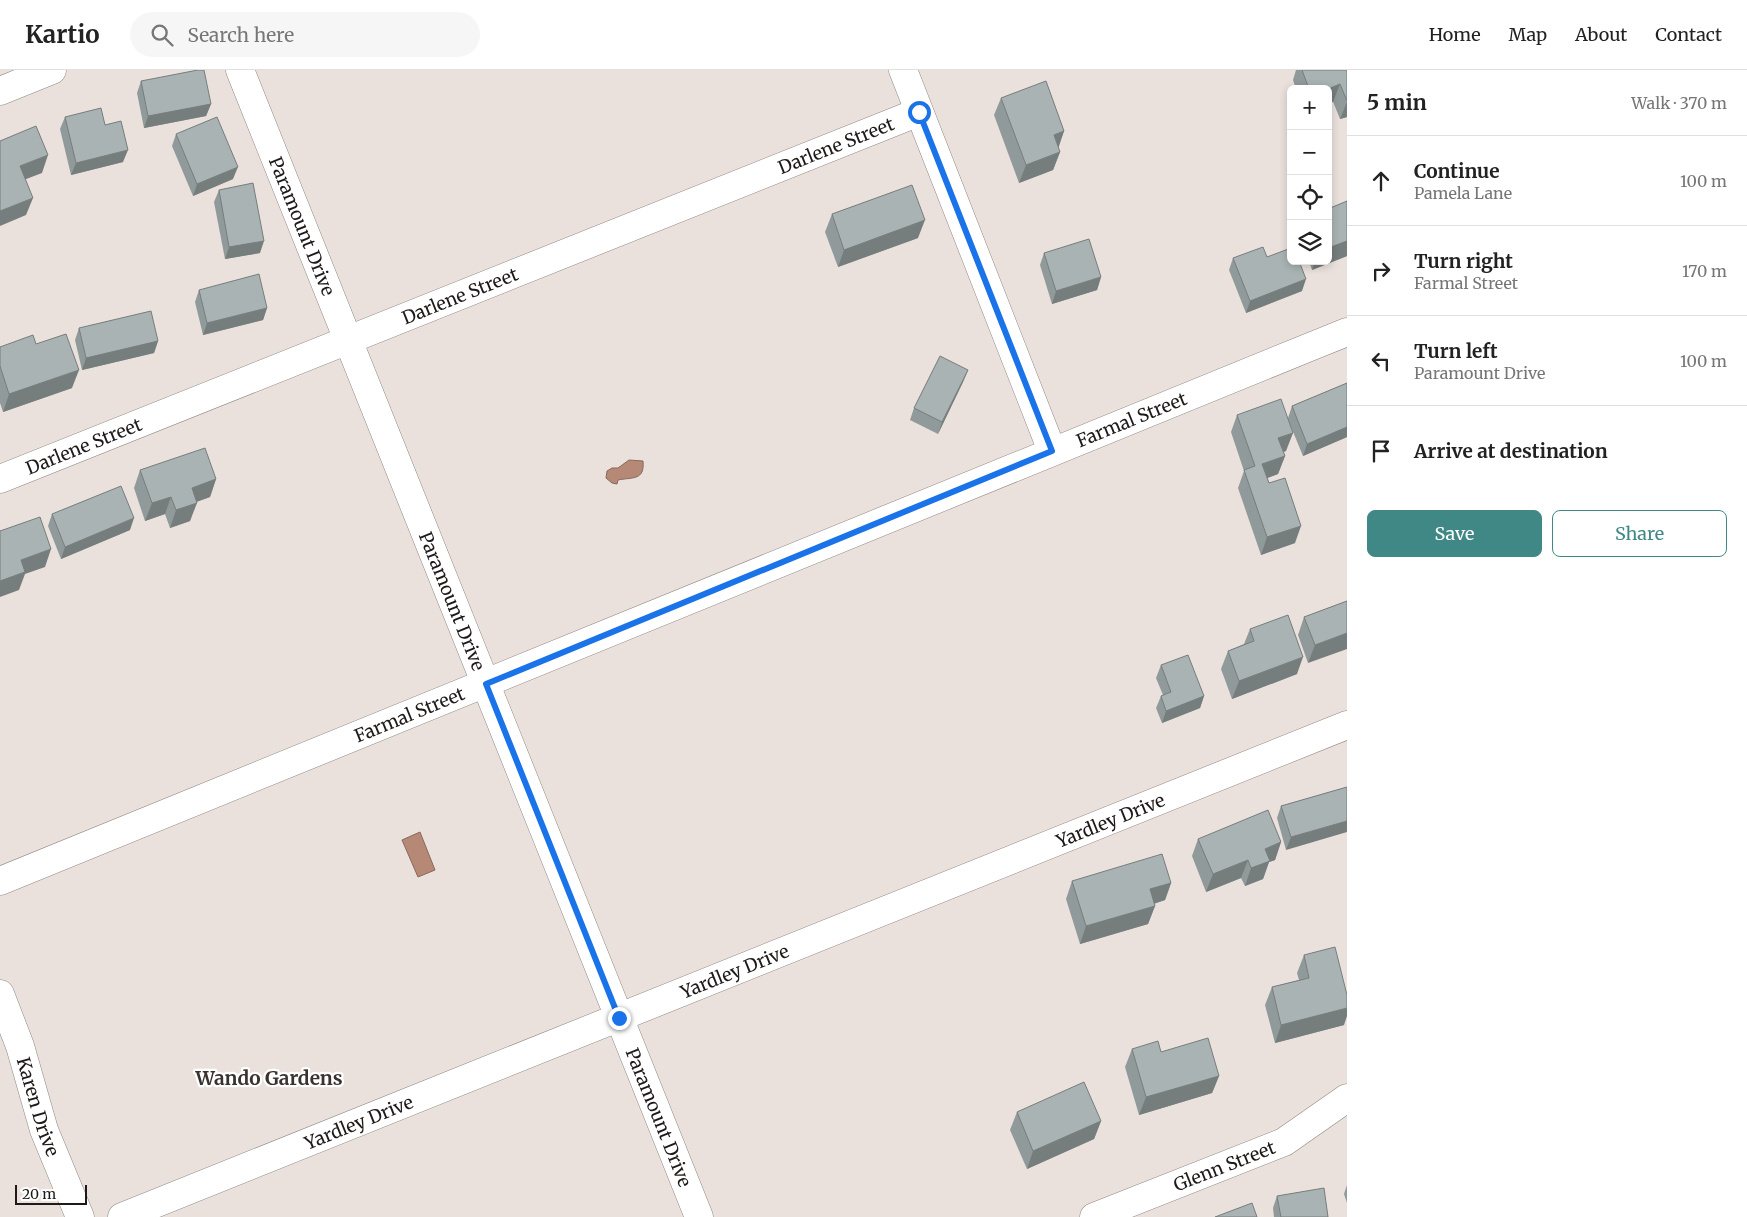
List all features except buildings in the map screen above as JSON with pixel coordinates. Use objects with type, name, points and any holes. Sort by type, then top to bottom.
[{"type":"street","points":[[0,91],[52,70]]},
{"type":"street","name":"Paramount Drive","points":[[240,70],[699,1217]]},
{"type":"street","points":[[903,70],[1052,451]]},
{"type":"street","name":"Darlene Street","points":[[0,479],[919,112]]},
{"type":"street","name":"Farmal Street","points":[[0,881],[1347,332]]},
{"type":"street","name":"Yardley Drive","points":[[122,1217],[1347,725]]},
{"type":"street","name":"Karen Drive","points":[[0,994],[20,1046],[44,1130],[80,1217]]},
{"type":"street","name":"Glenn Street","points":[[1094,1217],[1284,1142],[1347,1098]]},
{"type":"shaded area","points":[[629,460],[643,461],[640,475],[618,480],[617,484],[612,483],[606,478],[607,471],[612,468],[618,468]]},
{"type":"shaded area","points":[[420,832],[435,870],[418,877],[402,840]]},
{"type":"district","name":"Wando Gardens","points":[[269,1078]]},
{"type":"route","points":[[619,1018],[486,684],[1052,451],[919,112]]}]
